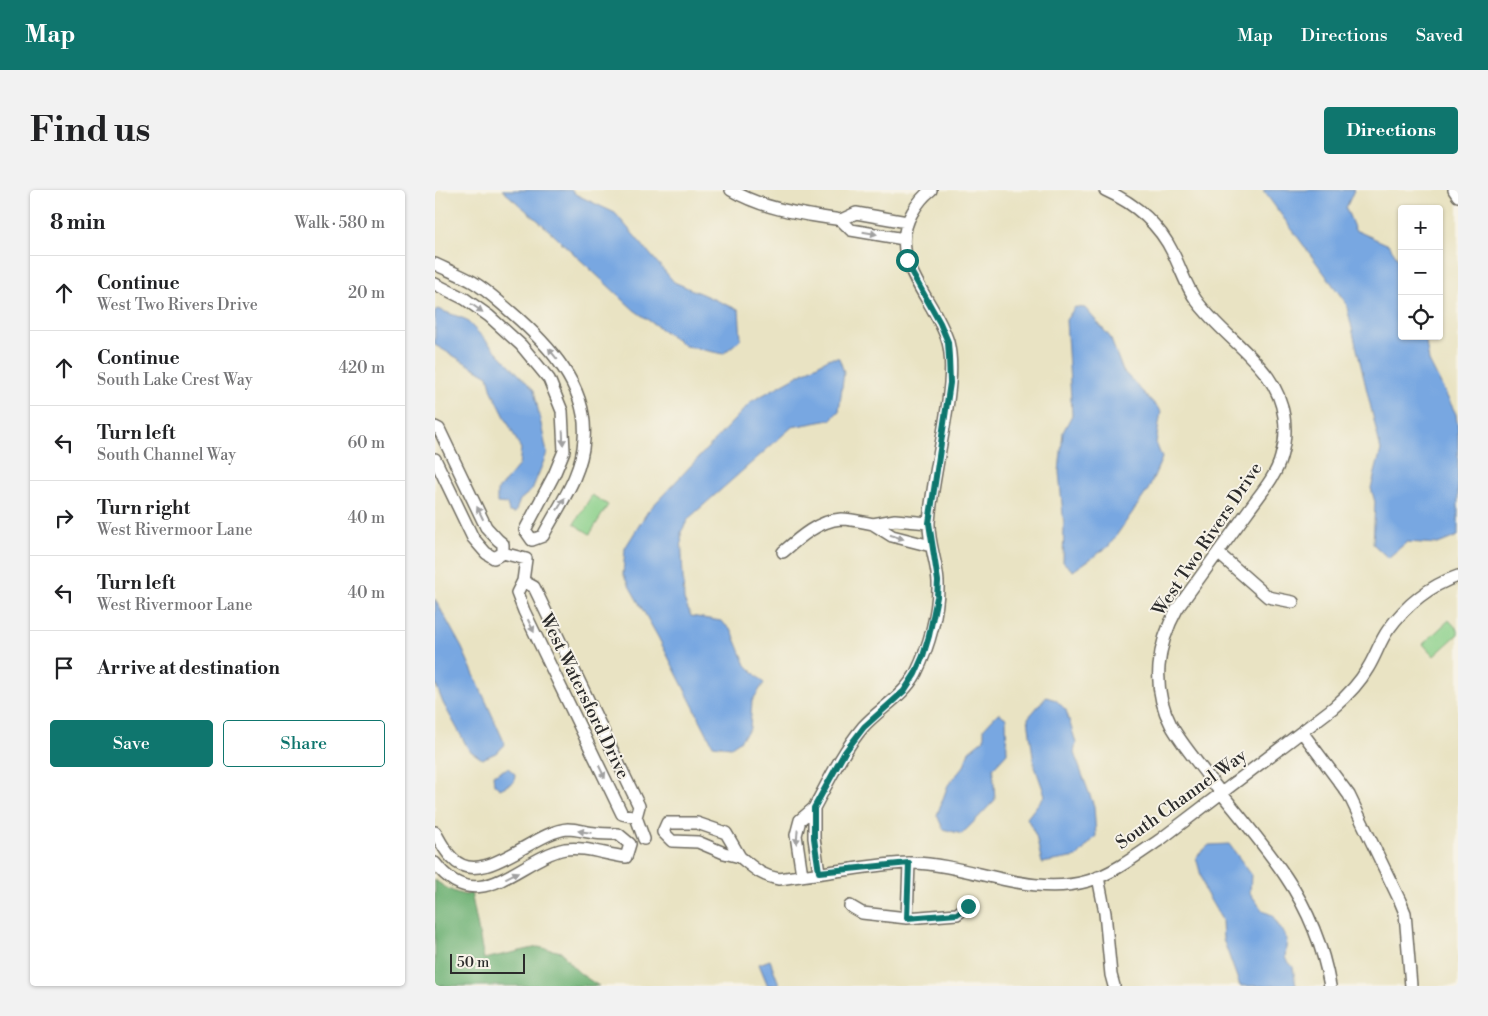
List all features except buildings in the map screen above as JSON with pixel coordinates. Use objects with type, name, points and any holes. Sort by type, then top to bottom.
[{"type":"street","points":[[731,190],[745,198],[779,210],[841,220],[855,213],[907,222]]},
{"type":"street","points":[[801,875],[796,835],[801,820],[814,808],[845,752],[864,727],[904,691],[915,674],[929,636],[937,597],[938,581],[931,546],[929,523],[950,383],[948,342],[907,260],[904,239],[907,222],[918,203],[931,190]]},
{"type":"street","points":[[1453,190],[1458,196]]},
{"type":"street","name":"West Two Rivers Drive","points":[[1112,191],[1142,213],[1163,236],[1196,300],[1269,378],[1283,408],[1284,445],[1275,472],[1177,609],[1169,623],[1161,649],[1158,673],[1162,701],[1171,725],[1221,794],[1256,836],[1300,900],[1313,924],[1322,951],[1330,986]]},
{"type":"street","points":[[841,220],[851,230],[904,239]]},
{"type":"street","points":[[435,264],[474,282],[520,320],[553,353],[579,398],[585,439],[579,464],[570,488],[543,536],[532,540],[525,530],[554,475],[564,451],[562,411],[549,379],[521,345],[489,316],[435,284]]},
{"type":"street","points":[[435,427],[439,429],[486,527],[503,544],[503,553]]},
{"type":"street","points":[[435,459],[473,538],[486,553],[494,558],[503,553],[526,559]]},
{"type":"street","points":[[783,552],[800,537],[823,523],[842,519],[873,524],[895,520],[929,523]]},
{"type":"street","points":[[873,524],[892,536],[931,546]]},
{"type":"street","name":"West Watersford Drive","points":[[532,540],[526,559],[523,581],[517,593],[622,814],[635,817]]},
{"type":"street","points":[[1218,553],[1268,597],[1293,602]]},
{"type":"street","name":"South Channel Way","points":[[435,863],[453,881],[477,886],[492,884],[513,875],[545,856],[566,849],[588,849],[626,857],[629,844],[663,832],[667,823],[697,823],[726,833],[740,857],[760,873],[779,879],[819,872],[909,863],[936,865],[1039,886],[1066,885],[1089,881],[1135,857],[1161,840],[1333,708],[1358,684],[1387,631],[1409,606],[1423,593],[1458,576]]},
{"type":"street","name":"West Watersford Drive","points":[[523,581],[534,587],[639,806],[635,817],[644,839]]},
{"type":"street","points":[[1301,732],[1349,795],[1400,901],[1405,913],[1411,986]]},
{"type":"street","points":[[814,808],[814,838],[819,872]]},
{"type":"street","points":[[435,832],[453,860],[465,867],[472,868],[489,866],[546,835],[568,829],[598,834],[618,834],[629,844]]},
{"type":"street","name":"South Channel Way","points":[[663,832],[672,841],[698,842],[724,853],[740,857]]},
{"type":"street","points":[[907,918],[909,863]]},
{"type":"street","points":[[1098,877],[1105,913],[1111,975],[1114,986]]},
{"type":"street","points":[[850,906],[863,913],[907,918],[957,914],[968,906]]},
{"type":"green space","points":[[592,495],[608,505],[590,534],[574,524]]},
{"type":"green space","points":[[1449,620],[1458,630],[1458,634],[1434,656],[1423,644]]},
{"type":"green space","points":[[435,880],[457,893],[466,895],[471,892],[484,959],[538,947],[562,952],[578,972],[599,986],[435,986]]},
{"type":"water","points":[[502,190],[571,190],[577,195],[615,213],[674,282],[739,310],[741,339],[723,354],[685,346],[634,310],[541,223]]},
{"type":"water","points":[[1263,190],[1354,190],[1346,208],[1355,230],[1389,245],[1398,259],[1398,340],[1426,340],[1429,361],[1456,414],[1458,431],[1458,536],[1438,544],[1407,542],[1388,558],[1373,544],[1375,502],[1371,488],[1381,450],[1346,303]]},
{"type":"water","points":[[1075,307],[1085,308],[1110,337],[1123,371],[1161,411],[1156,443],[1162,458],[1148,490],[1109,546],[1073,571],[1063,562],[1064,526],[1059,472],[1063,432],[1072,415],[1066,320]]},
{"type":"water","points":[[437,309],[465,319],[534,390],[547,453],[532,490],[520,500],[515,513],[509,512],[507,504],[497,503],[497,491],[519,465],[521,449],[492,391],[488,376],[435,345],[435,311]]},
{"type":"water","points":[[830,358],[839,358],[844,372],[839,411],[830,420],[792,427],[689,518],[681,532],[684,600],[691,616],[721,621],[732,631],[746,665],[764,683],[752,701],[750,728],[740,741],[731,747],[713,745],[658,637],[623,575],[625,548],[648,511],[752,401]]},
{"type":"water","points":[[435,599],[462,648],[505,744],[498,752],[482,759],[469,750],[443,703],[435,682]]},
{"type":"water","points":[[1046,697],[1056,700],[1066,710],[1076,743],[1074,753],[1094,806],[1096,836],[1077,857],[1042,863],[1036,836],[1027,818],[1045,795],[1034,764],[1028,718]]},
{"type":"water","points":[[998,713],[1006,718],[1007,753],[993,768],[995,800],[962,834],[943,829],[937,815],[948,785],[964,766],[969,751],[984,739],[984,728]]},
{"type":"water","points":[[508,768],[515,774],[514,782],[500,789],[494,784],[493,775]]},
{"type":"water","points":[[1229,844],[1251,874],[1250,893],[1263,911],[1272,915],[1287,939],[1285,958],[1293,967],[1296,986],[1240,986],[1223,939],[1222,920],[1205,891],[1196,857],[1209,845]]},
{"type":"water","points":[[770,960],[779,984],[768,986],[759,964]]},
{"type":"route","points":[[907,260],[948,342],[950,383],[929,523],[931,546],[938,581],[934,616],[923,656],[915,674],[904,691],[864,727],[845,752],[814,808],[814,838],[819,872],[909,863],[907,918],[957,914],[968,906]]}]
